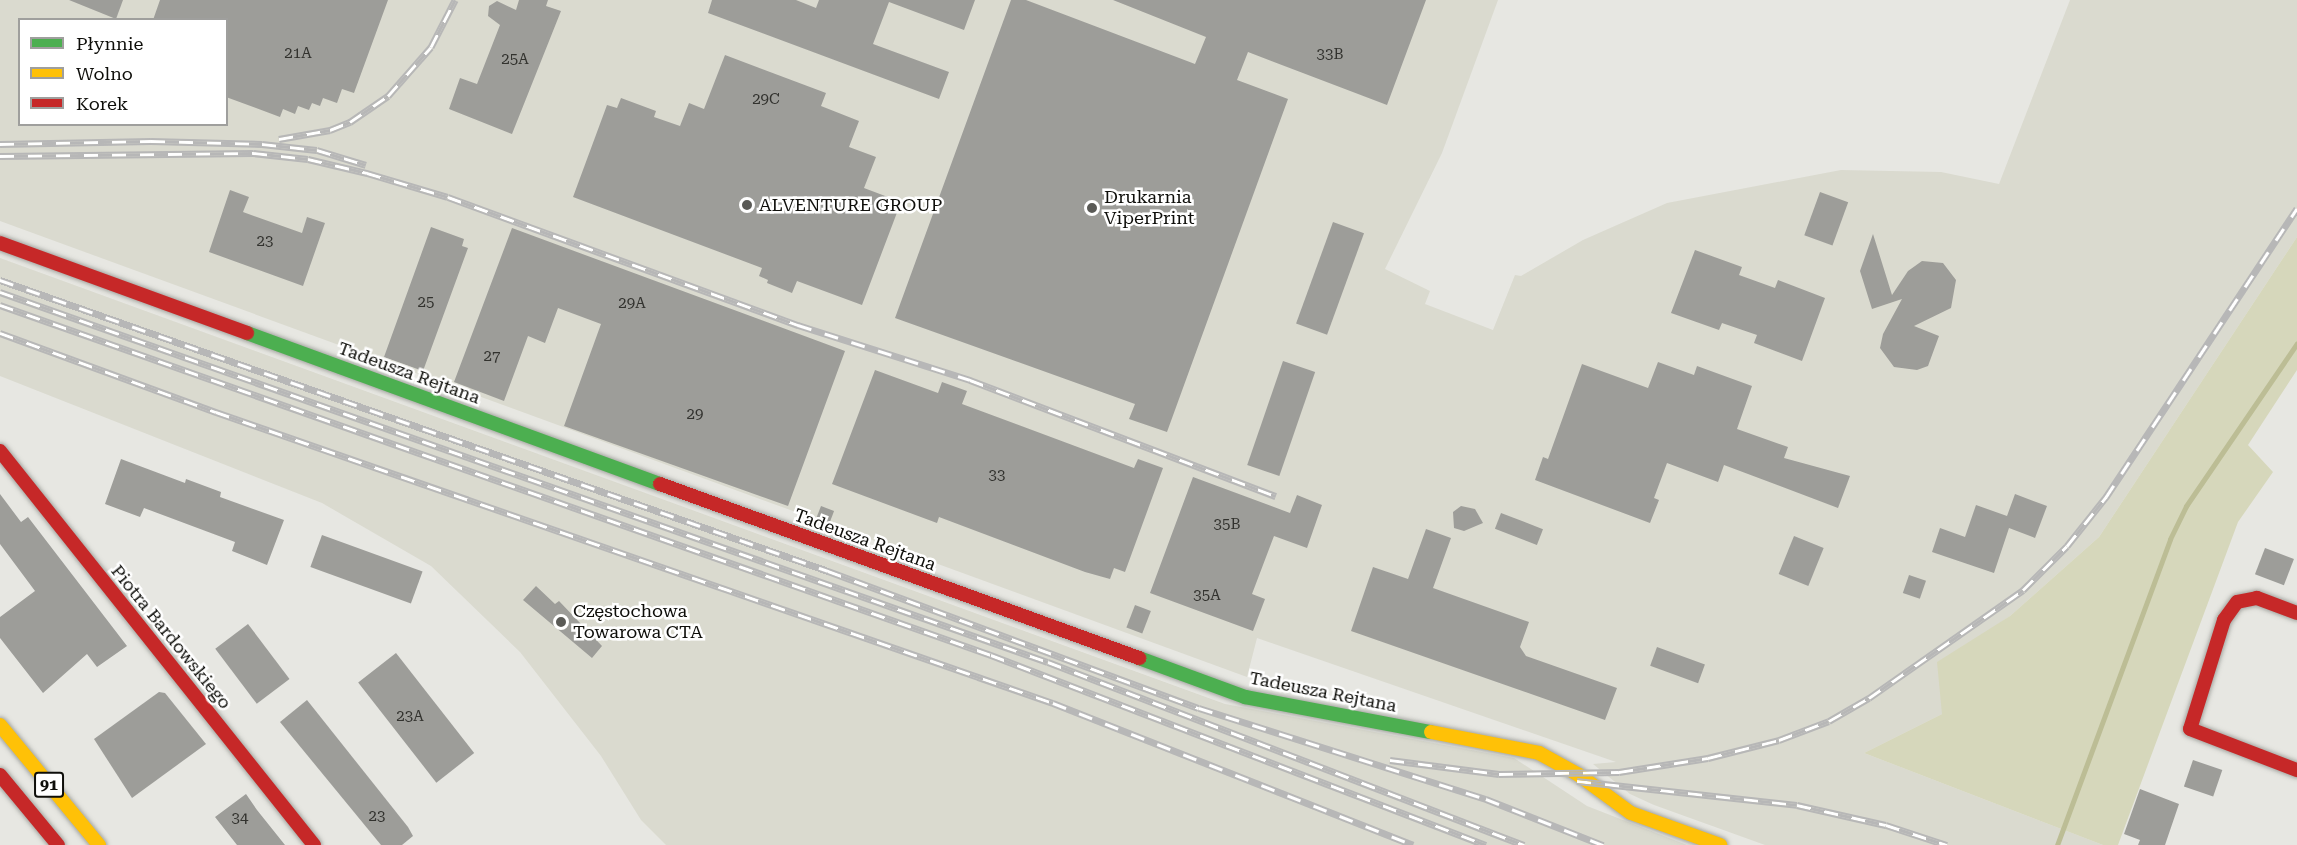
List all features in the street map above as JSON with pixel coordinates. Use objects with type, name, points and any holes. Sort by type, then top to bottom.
[{"type":"street","name":"Tadeusza Rejtana","points":[[0,243],[1245,697],[1539,753],[1579,775],[1630,813],[1720,845]]},
{"type":"street","name":"Piotra Bardowskiego","points":[[0,451],[314,845]]},
{"type":"street","points":[[2297,614],[2257,598],[2237,602],[2223,620],[2190,729],[2297,770]]},
{"type":"street","name":"91","points":[[0,725],[99,845]]},
{"type":"street","name":"91","points":[[0,775],[58,845]]},
{"type":"shaded area","points":[[0,0],[1498,0],[1442,153],[1385,269],[1430,291],[1425,304],[1493,330],[1515,275],[1521,276],[1583,240],[1667,203],[1841,170],[1941,172],[1999,184],[2070,0],[2297,0],[2297,237],[2099,537],[2010,616],[1977,639],[1942,714],[1864,753],[2103,845],[1765,845],[1654,805],[1630,794],[1593,764],[1616,762],[1257,638],[1247,677],[0,221]]},
{"type":"shaded area","points":[[0,258],[1225,704],[1514,758],[1587,806],[1687,845],[666,845],[641,820],[601,756],[520,652],[431,566],[322,503],[0,376]]},
{"type":"green space","points":[[2297,237],[2297,370],[2248,445],[2273,472],[2238,522],[2118,845],[2103,845],[1864,753],[1942,714],[1937,662],[2010,616],[2099,537]]},
{"type":"building","points":[[69,0],[123,0],[116,18]]},
{"type":"building","points":[[160,0],[388,0],[354,93],[342,89],[337,103],[323,98],[320,106],[312,103],[309,110],[298,106],[295,114],[283,109],[280,117],[228,98],[228,18],[154,18]]},
{"type":"building","points":[[519,0],[548,0],[546,6],[561,11],[512,134],[449,109],[460,78],[477,84],[500,25],[488,16],[489,6],[497,1],[516,10]]},
{"type":"building","points":[[712,0],[796,0],[816,8],[819,0],[975,0],[964,30],[889,2],[873,44],[949,72],[939,99],[708,13]]},
{"type":"building","name":"Drukarnia ViperPrint","points":[[1011,0],[1026,0],[1195,64],[1206,37],[1113,0],[1426,0],[1387,105],[1248,52],[1237,80],[1288,99],[1167,432],[1129,419],[1135,404],[895,318]]},
{"type":"building","name":"ALVENTURE GROUP","points":[[725,55],[826,93],[821,106],[859,121],[849,147],[876,157],[864,188],[901,202],[862,305],[797,281],[792,293],[767,283],[768,280],[759,276],[762,268],[573,197],[607,105],[617,108],[621,98],[656,111],[654,117],[680,126],[689,103],[704,109]]},
{"type":"building","points":[[230,190],[249,197],[243,212],[302,233],[307,217],[325,223],[303,286],[209,252]]},
{"type":"building","points":[[1820,192],[1848,202],[1832,245],[1804,235]]},
{"type":"building","points":[[1333,222],[1364,233],[1327,335],[1296,323]]},
{"type":"building","points":[[431,227],[464,239],[462,246],[468,248],[423,371],[384,357]]},
{"type":"building","points":[[512,228],[845,351],[788,506],[564,426],[601,324],[558,308],[545,343],[528,336],[504,401],[454,382]]},
{"type":"building","points":[[1873,234],[1892,295],[1908,271],[1922,261],[1943,263],[1956,280],[1951,308],[1914,326],[1939,336],[1928,366],[1917,370],[1894,367],[1880,348],[1883,334],[1902,299],[1872,309],[1860,271]]},
{"type":"building","points":[[1695,250],[1742,267],[1739,275],[1775,288],[1778,280],[1825,298],[1802,361],[1754,343],[1757,335],[1722,323],[1719,330],[1671,313]]},
{"type":"building","points":[[1283,361],[1315,372],[1279,476],[1247,465]]},
{"type":"building","points":[[1658,362],[1694,375],[1697,366],[1752,386],[1737,429],[1788,447],[1784,458],[1850,476],[1838,508],[1724,465],[1718,482],[1667,463],[1654,498],[1659,500],[1650,523],[1535,480],[1543,457],[1548,459],[1582,364],[1648,388]]},
{"type":"building","points":[[875,370],[938,393],[942,382],[967,391],[962,404],[1134,468],[1138,459],[1163,468],[1125,572],[1114,568],[1110,579],[1085,572],[939,517],[937,523],[832,484]]},
{"type":"building","points":[[121,459],[185,483],[186,479],[221,492],[220,497],[284,520],[267,565],[232,551],[235,542],[144,508],[140,517],[105,504]]},
{"type":"building","points":[[1193,477],[1290,513],[1297,495],[1322,505],[1307,548],[1274,536],[1252,594],[1265,599],[1253,631],[1150,593]]},
{"type":"building","points":[[0,494],[21,522],[28,517],[127,646],[97,667],[87,654],[43,693],[0,638],[0,617],[35,591],[0,544]]},
{"type":"building","points":[[2015,494],[2047,506],[2035,538],[2009,528],[1994,573],[1932,552],[1940,528],[1965,537],[1976,505],[2007,516]]},
{"type":"building","points":[[821,506],[834,511],[828,527],[815,522]]},
{"type":"building","points":[[1461,506],[1475,509],[1483,523],[1464,531],[1454,528],[1453,512]]},
{"type":"building","points":[[1501,513],[1543,529],[1537,545],[1495,529]]},
{"type":"building","points":[[1426,529],[1451,538],[1433,588],[1529,622],[1520,647],[1526,656],[1617,688],[1605,720],[1351,631],[1373,567],[1408,579]]},
{"type":"building","points":[[322,535],[423,572],[411,604],[310,567]]},
{"type":"building","points":[[1794,536],[1824,548],[1808,586],[1779,574]]},
{"type":"building","points":[[2265,548],[2294,559],[2284,585],[2255,574]]},
{"type":"building","points":[[1909,575],[1926,581],[1920,599],[1903,593]]},
{"type":"building","name":"Częstochowa Towarowa CTA","points":[[536,586],[555,604],[559,601],[602,646],[592,658],[523,600]]},
{"type":"building","points":[[1135,605],[1151,611],[1142,633],[1126,627]]},
{"type":"building","points":[[248,624],[290,679],[257,704],[215,649]]},
{"type":"building","points":[[1657,647],[1705,664],[1698,683],[1650,666]]},
{"type":"building","points":[[396,653],[474,753],[436,783],[358,683]]},
{"type":"building","points":[[159,692],[165,693],[206,744],[132,798],[94,739]]},
{"type":"building","points":[[307,700],[408,827],[413,836],[402,845],[381,845],[280,722]]},
{"type":"building","points":[[2193,760],[2222,770],[2213,797],[2184,786]]},
{"type":"building","points":[[2140,789],[2179,804],[2165,845],[2138,845],[2140,840],[2124,834]]},
{"type":"building","points":[[246,794],[285,845],[237,845],[215,817]]},
{"type":"waterway","points":[[2057,845],[2170,539],[2186,506],[2297,343]]},
{"type":"railway","points":[[279,139],[330,130],[350,122],[388,96],[431,47],[455,0]]},
{"type":"railway","points":[[0,144],[151,141],[262,144],[317,150],[366,165]]},
{"type":"railway","points":[[0,156],[253,153],[308,159],[367,173],[448,197],[798,325],[970,380],[1276,496]]},
{"type":"railway","points":[[1390,760],[1499,774],[1619,772],[1708,758],[1779,740],[1829,721],[1869,698],[2023,590],[2067,546],[2106,497],[2297,208]]},
{"type":"railway","points":[[0,280],[828,571],[1199,708],[1486,799],[1603,845]]},
{"type":"railway","points":[[0,292],[1048,662],[1524,845]]},
{"type":"railway","points":[[0,305],[991,655],[1486,845]]},
{"type":"railway","points":[[0,333],[216,412],[1053,703],[1413,845]]},
{"type":"railway","points":[[1577,781],[1797,805],[1886,825],[1947,845]]},
{"type":"traffic: fast","points":[[247,333],[660,484]]},
{"type":"traffic: fast","points":[[1139,658],[1245,697],[1431,732]]},
{"type":"traffic: slow","points":[[0,725],[99,845]]},
{"type":"traffic: slow","points":[[1431,732],[1539,753],[1579,775],[1631,813],[1720,845]]},
{"type":"traffic: jam","points":[[0,243],[247,333]]},
{"type":"traffic: jam","points":[[0,451],[314,845]]},
{"type":"traffic: jam","points":[[660,484],[1139,658]]},
{"type":"traffic: jam","points":[[2297,613],[2257,598],[2237,602],[2224,620],[2190,729],[2297,770]]},
{"type":"traffic: jam","points":[[0,775],[58,845]]},
{"type":"place","name":"ALVENTURE GROUP","points":[[747,205]]},
{"type":"place","name":"Drukarnia ViperPrint","points":[[1092,208]]},
{"type":"place","name":"Częstochowa Towarowa CTA","points":[[561,622]]}]
